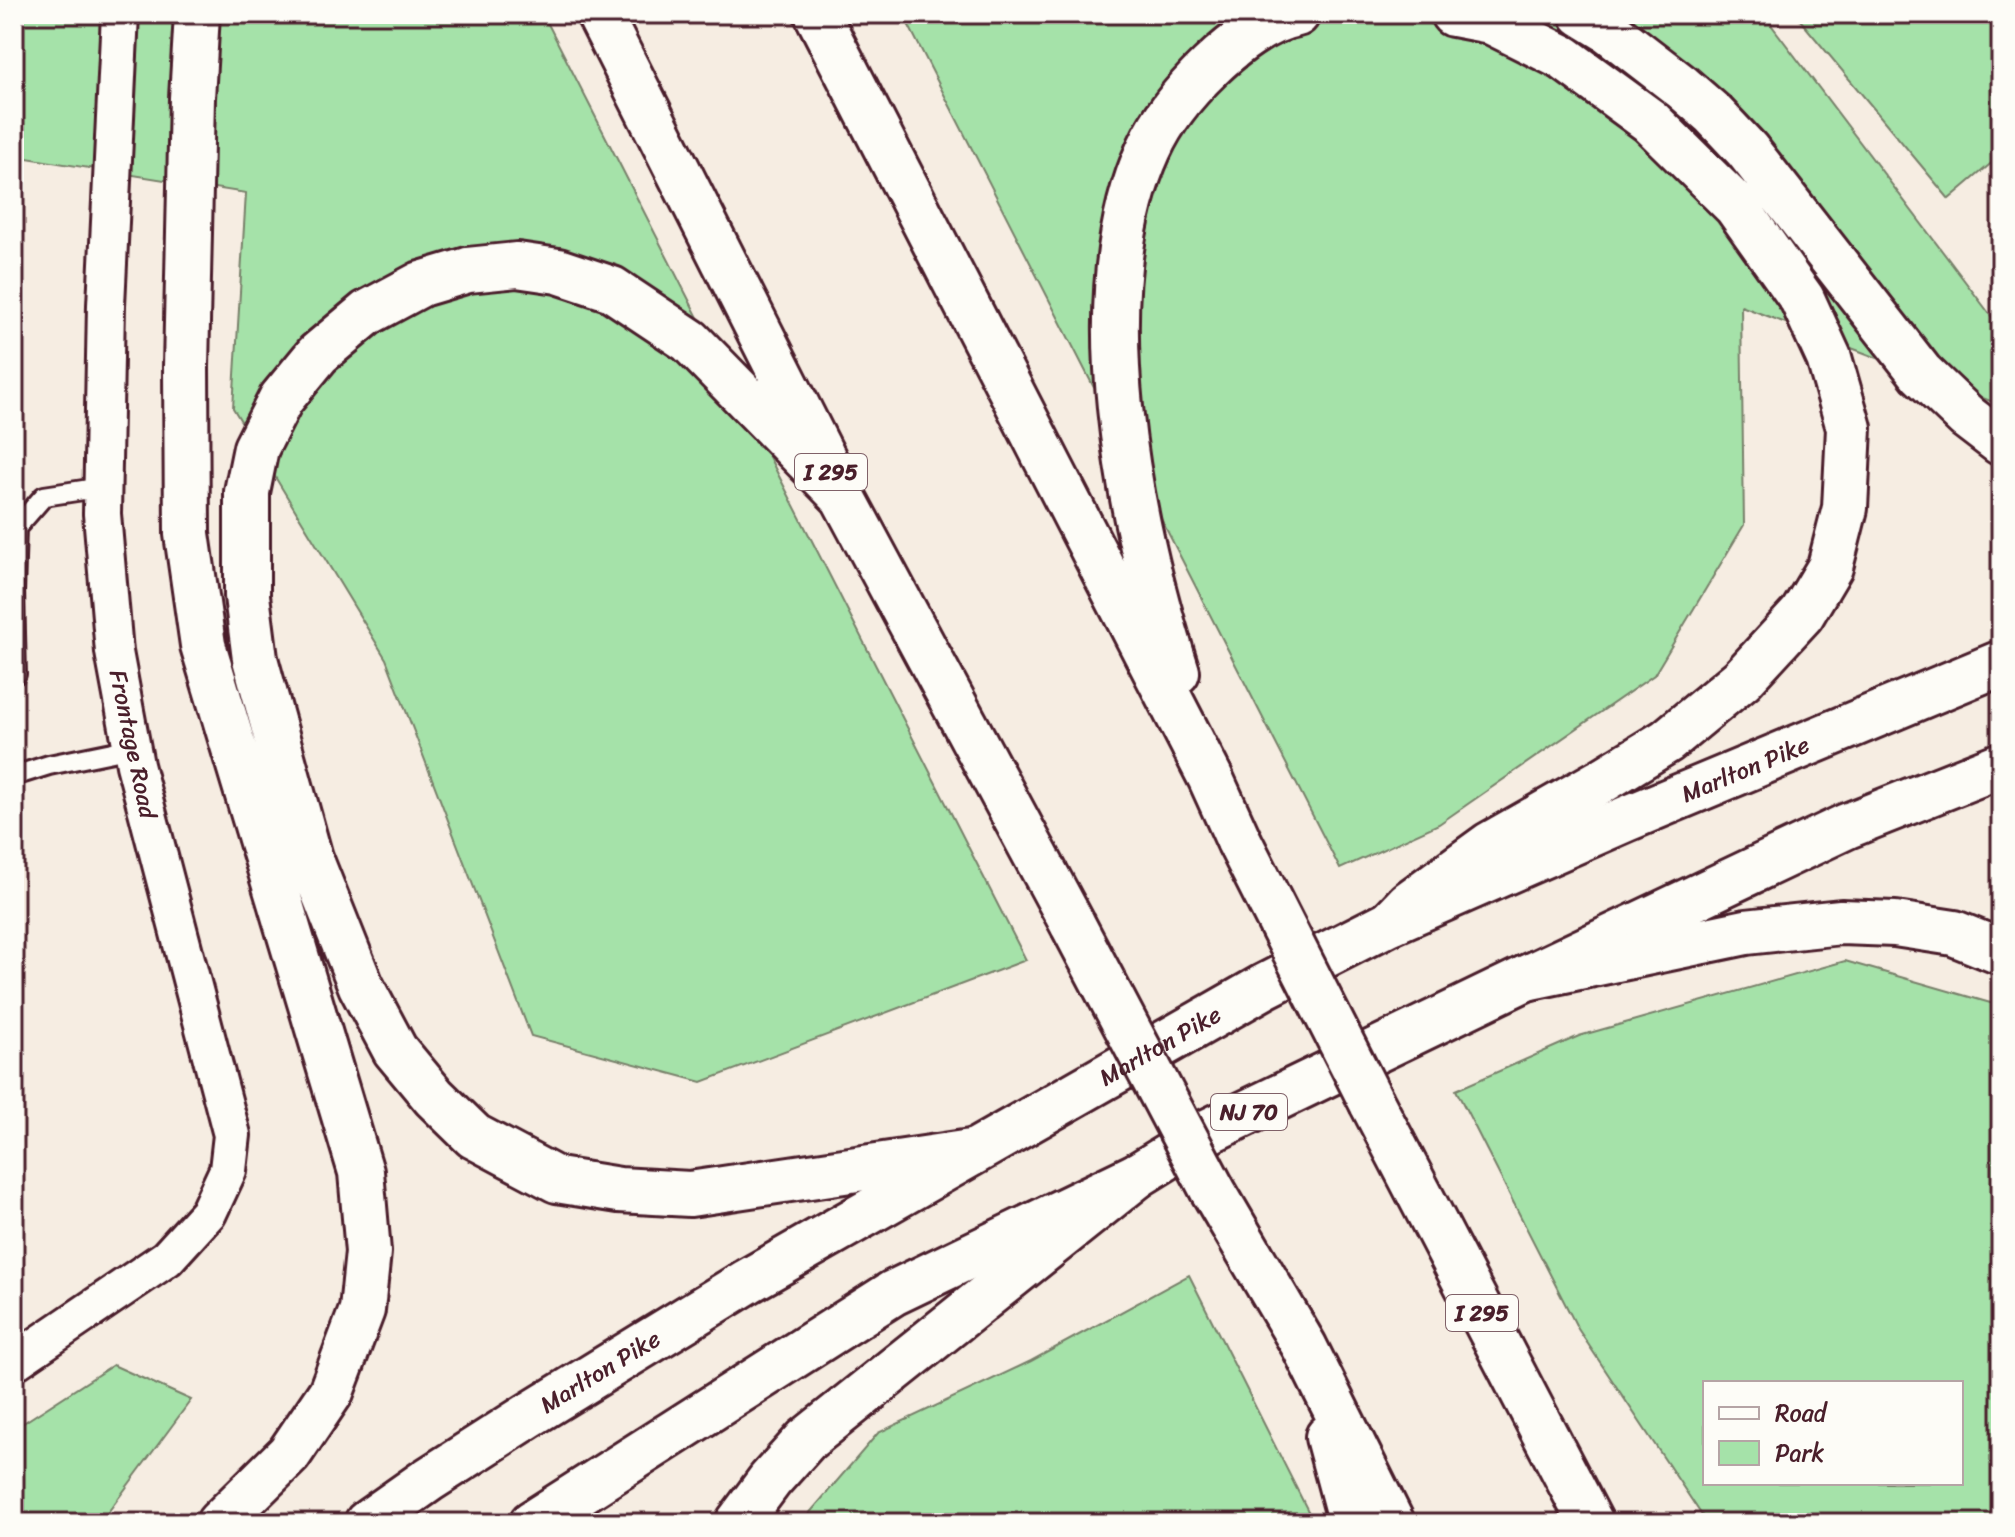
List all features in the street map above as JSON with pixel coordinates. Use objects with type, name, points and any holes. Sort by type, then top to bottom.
[{"type":"highway","points":[[197,14],[187,335],[187,534],[203,645],[361,1172],[368,1252],[362,1310],[331,1392],[289,1454],[219,1523]]},
{"type":"highway","name":"I 295","points":[[599,14],[843,497],[1212,1189],[1304,1346],[1392,1523]]},
{"type":"highway","name":"I 295","points":[[817,14],[1210,777],[1279,924],[1591,1523]]},
{"type":"highway","points":[[1210,777],[1149,574],[1130,476],[1117,391],[1118,290],[1127,215],[1149,148],[1187,89],[1234,44],[1283,16],[1297,14]]},
{"type":"highway","points":[[1391,922],[1409,903],[1489,845],[1667,741],[1742,679],[1802,614],[1830,567],[1845,508],[1849,428],[1829,358],[1802,299],[1736,206],[1650,121],[1564,58],[1490,21],[1453,14]]},
{"type":"highway","points":[[1582,14],[1608,30],[1713,114],[1747,150],[1921,373],[1967,417],[2001,443]]},
{"type":"highway","points":[[843,497],[690,341],[612,289],[558,271],[517,265],[468,270],[421,284],[367,313],[318,354],[281,399],[256,448],[247,492],[247,596],[255,659],[310,858],[361,986],[395,1050],[434,1097],[474,1136],[557,1180],[619,1190],[690,1194],[971,1152]]},
{"type":"highway","name":"Marlton Pike","points":[[367,1523],[528,1416],[748,1281],[1265,986],[1391,922],[1626,819],[2001,663]]},
{"type":"highway","name":"NJ 70","points":[[532,1523],[893,1293],[1138,1175],[1211,1130],[1526,978],[1847,826],[2001,765]]},
{"type":"highway","points":[[1526,978],[1746,932],[1841,922],[1895,924],[1954,933],[2001,952]]},
{"type":"highway","points":[[738,1523],[770,1480],[806,1440],[1138,1175]]},
{"type":"highway","points":[[1304,1346],[1351,1523]]},
{"type":"street","name":"Frontage Road","points":[[14,1362],[167,1258],[208,1213],[228,1170],[232,1135],[132,748],[114,652],[102,514],[106,305],[120,14]]},
{"type":"lane","points":[[16,674],[16,528],[44,496],[103,487]]},
{"type":"lane","points":[[14,776],[49,765],[132,748]]},
{"type":"green space","points":[[14,14],[543,14],[1026,960],[702,1082],[531,1036],[386,659],[233,408],[246,193],[14,156]]},
{"type":"green space","points":[[903,14],[1763,14],[2001,329],[2001,405],[1741,306],[1744,525],[1654,675],[1439,824],[1340,869]]},
{"type":"green space","points":[[1795,14],[2001,14],[2001,155],[1949,199]]},
{"type":"green space","points":[[1845,961],[2001,1006],[2001,1523],[1707,1523],[1578,1329],[1456,1090],[1579,1036]]},
{"type":"green space","points":[[1189,1275],[1314,1523],[801,1523],[878,1433],[1031,1361]]},
{"type":"green space","points":[[113,1365],[191,1400],[100,1523],[14,1523],[14,1429]]}]
